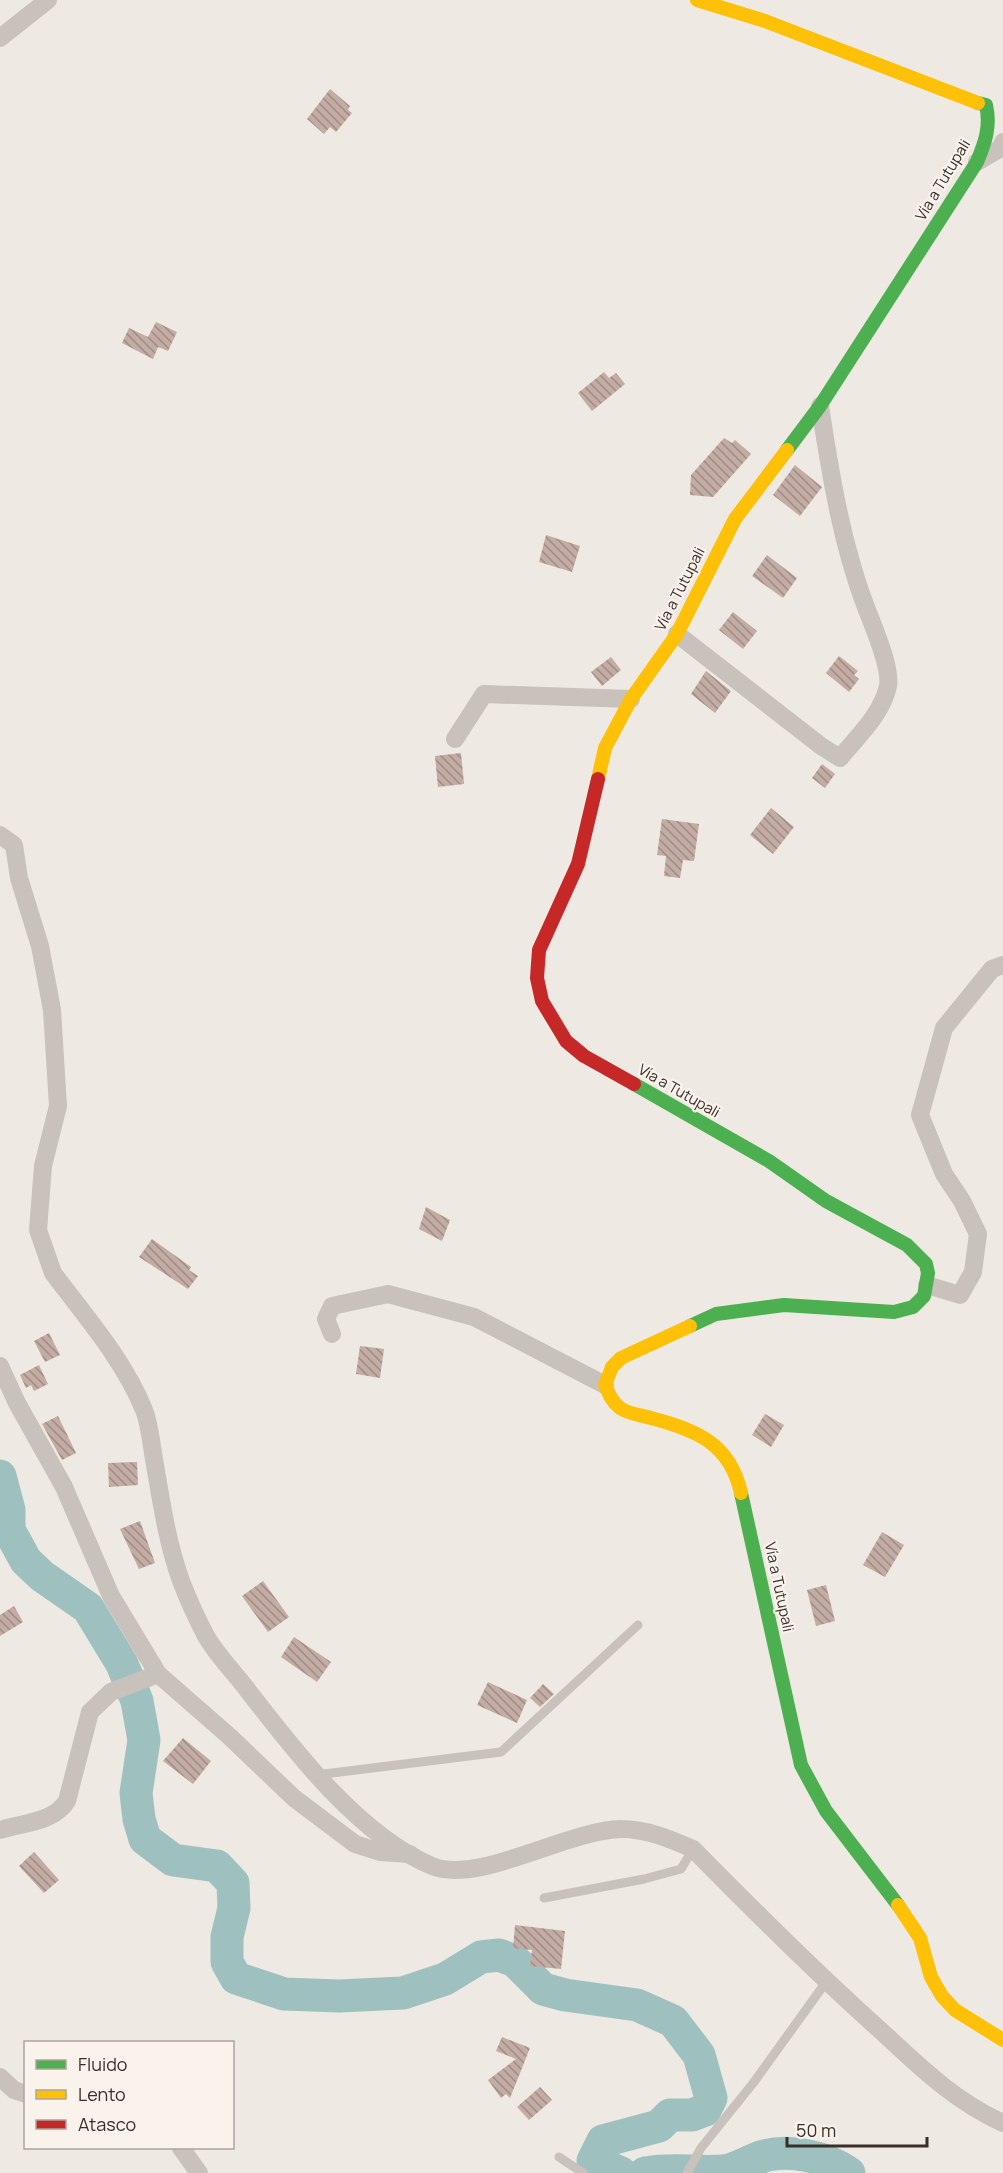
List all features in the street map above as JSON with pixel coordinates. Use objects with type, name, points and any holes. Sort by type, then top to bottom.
[{"type":"street","points":[[0,38],[48,0]]},
{"type":"street","name":"Vía a Tutupali","points":[[697,0],[765,21],[964,99],[986,105],[991,120],[990,132],[977,162],[820,406],[735,519],[677,634],[631,699],[606,747],[578,864],[538,950],[537,978],[542,1001],[566,1041],[584,1056],[769,1161],[826,1201],[907,1245],[926,1264],[927,1285]]},
{"type":"street","points":[[977,162],[1001,148],[1003,142]]},
{"type":"street","points":[[677,634],[821,746],[840,758],[880,708],[888,683],[883,655],[864,603],[832,489],[820,406]]},
{"type":"street","points":[[455,739],[484,694],[631,699]]},
{"type":"street","points":[[0,835],[14,845],[18,878],[40,946],[51,1010],[58,1106],[43,1166],[38,1204],[38,1230],[45,1256],[53,1273],[126,1373],[146,1413],[164,1522],[181,1581],[207,1638],[316,1774],[359,1818],[410,1854],[433,1867],[452,1871],[475,1869],[590,1835],[621,1829],[666,1837],[693,1849],[826,1982],[925,2071],[972,2109],[1003,2123]]},
{"type":"street","points":[[332,1334],[326,1319],[332,1306],[388,1294],[474,1317],[605,1385],[607,1376],[621,1358],[716,1314],[784,1305],[894,1312],[913,1307],[919,1302],[927,1285],[960,1295],[973,1272],[978,1234],[962,1201],[944,1174],[920,1115],[944,1028],[992,969],[1003,965]]},
{"type":"street","points":[[0,1366],[17,1403],[64,1487],[111,1596],[150,1677],[229,1736],[294,1798],[355,1844],[380,1852],[410,1854]]},
{"type":"street","name":"Vía a Tutupali","points":[[605,1385],[612,1401],[622,1410],[698,1432],[711,1441],[728,1461],[740,1488],[801,1765],[813,1793],[858,1855],[903,1911],[920,1938],[931,1977],[942,1996],[955,2010],[1003,2040]]},
{"type":"street","points":[[0,1830],[52,1817],[62,1810],[70,1791],[86,1720],[90,1712],[111,1692],[150,1677]]},
{"type":"street","points":[[0,2077],[14,2090],[24,2093]]},
{"type":"street","points":[[182,2149],[199,2173]]},
{"type":"lane","points":[[316,1774],[501,1752],[638,1625]]},
{"type":"lane","points":[[544,1898],[644,1879],[681,1869],[693,1849]]},
{"type":"lane","points":[[687,2173],[701,2148],[754,2082],[826,1982]]},
{"type":"lane","points":[[559,2157],[583,2173]]},
{"type":"building","points":[[330,89],[350,106],[348,110],[352,113],[336,132],[330,127],[324,134],[307,119]]},
{"type":"building","points":[[156,322],[177,332],[168,351],[158,347],[153,359],[122,343],[129,328],[148,337]]},
{"type":"building","points":[[604,372],[609,378],[616,373],[625,384],[592,411],[578,393]]},
{"type":"building","points":[[724,438],[732,443],[735,440],[751,454],[713,497],[690,495],[691,475]]},
{"type":"building","points":[[795,465],[822,487],[800,516],[773,495]]},
{"type":"building","points":[[546,535],[580,546],[572,572],[539,562]]},
{"type":"building","points":[[767,555],[797,578],[783,598],[752,576]]},
{"type":"building","points":[[733,612],[757,631],[743,649],[719,630]]},
{"type":"building","points":[[839,656],[858,671],[854,675],[859,679],[849,692],[826,673]]},
{"type":"building","points":[[611,657],[621,670],[602,686],[591,672]]},
{"type":"building","points":[[706,671],[731,691],[715,713],[691,694]]},
{"type":"building","points":[[461,753],[464,784],[438,787],[435,756]]},
{"type":"building","points":[[822,764],[835,774],[825,788],[812,778]]},
{"type":"building","points":[[771,808],[794,827],[773,854],[750,835]]},
{"type":"building","points":[[662,819],[699,824],[694,861],[683,860],[680,878],[664,876],[666,856],[657,855]]},
{"type":"building","points":[[426,1207],[450,1220],[442,1241],[419,1229]]},
{"type":"building","points":[[152,1239],[191,1267],[189,1270],[198,1276],[188,1289],[139,1257]]},
{"type":"building","points":[[49,1333],[60,1355],[45,1362],[34,1341]]},
{"type":"building","points":[[360,1346],[384,1349],[380,1378],[356,1374]]},
{"type":"building","points":[[39,1365],[48,1384],[34,1391],[31,1385],[26,1388],[20,1375]]},
{"type":"building","points":[[765,1414],[784,1425],[771,1447],[752,1435]]},
{"type":"building","points":[[58,1416],[76,1453],[62,1460],[42,1424]]},
{"type":"building","points":[[137,1462],[138,1485],[109,1487],[108,1463]]},
{"type":"building","points":[[140,1521],[155,1563],[139,1569],[120,1529]]},
{"type":"building","points":[[882,1532],[904,1545],[885,1577],[863,1565]]},
{"type":"building","points":[[263,1581],[289,1617],[268,1632],[242,1596]]},
{"type":"building","points":[[826,1585],[835,1621],[816,1626],[807,1590]]},
{"type":"building","points":[[14,1606],[23,1622],[0,1636],[0,1615]]},
{"type":"building","points":[[294,1637],[331,1662],[317,1682],[281,1657]]},
{"type":"building","points":[[488,1682],[527,1700],[517,1723],[477,1705]]},
{"type":"building","points":[[543,1684],[554,1694],[540,1707],[530,1698]]},
{"type":"building","points":[[183,1738],[211,1761],[193,1784],[163,1761]]},
{"type":"building","points":[[34,1852],[59,1880],[44,1893],[19,1866]]},
{"type":"building","points":[[515,1925],[565,1931],[561,1969],[530,1966],[532,1950],[513,1948]]},
{"type":"building","points":[[502,2037],[530,2048],[510,2098],[506,2094],[501,2098],[488,2080],[516,2059],[496,2051]]},
{"type":"building","points":[[540,2087],[552,2100],[529,2120],[517,2107]]},
{"type":"waterway","points":[[0,1476],[9,1510],[9,1530],[26,1561],[42,1576],[88,1608],[122,1664],[137,1701],[144,1740],[136,1793],[139,1819],[145,1839],[173,1860],[217,1866],[233,1883],[234,1908],[227,1937],[227,1962],[236,1978],[284,1994],[339,1996],[403,1993],[445,1979],[481,1957],[499,1955],[515,1961],[543,1989],[565,1995],[637,2005],[673,2021],[699,2055],[711,2098],[705,2110],[692,2115],[670,2115],[659,2126],[603,2141],[593,2161],[621,2173]]},
{"type":"waterway","points":[[645,2173],[723,2171],[761,2157],[783,2153],[830,2162],[849,2173]]},
{"type":"traffic: fast","points":[[787,450],[820,406],[977,162],[985,141],[988,120],[986,105],[978,103]]},
{"type":"traffic: fast","points":[[634,1084],[769,1161],[826,1201],[907,1245],[926,1264],[928,1273],[924,1296],[913,1307],[894,1312],[784,1305],[716,1314],[690,1326]]},
{"type":"traffic: fast","points":[[741,1493],[801,1765],[826,1811],[898,1905]]},
{"type":"traffic: slow","points":[[697,0],[765,21],[978,103]]},
{"type":"traffic: slow","points":[[598,779],[605,748],[631,699],[677,634],[735,519],[787,450]]},
{"type":"traffic: slow","points":[[690,1326],[621,1358],[612,1367],[605,1385],[617,1406],[623,1410],[682,1428],[709,1441],[729,1462],[741,1493]]},
{"type":"traffic: slow","points":[[898,1905],[920,1938],[931,1977],[942,1996],[955,2010],[1003,2040]]},
{"type":"traffic: jam","points":[[598,779],[578,864],[539,950],[537,978],[542,1001],[566,1041],[584,1056],[634,1084]]}]
